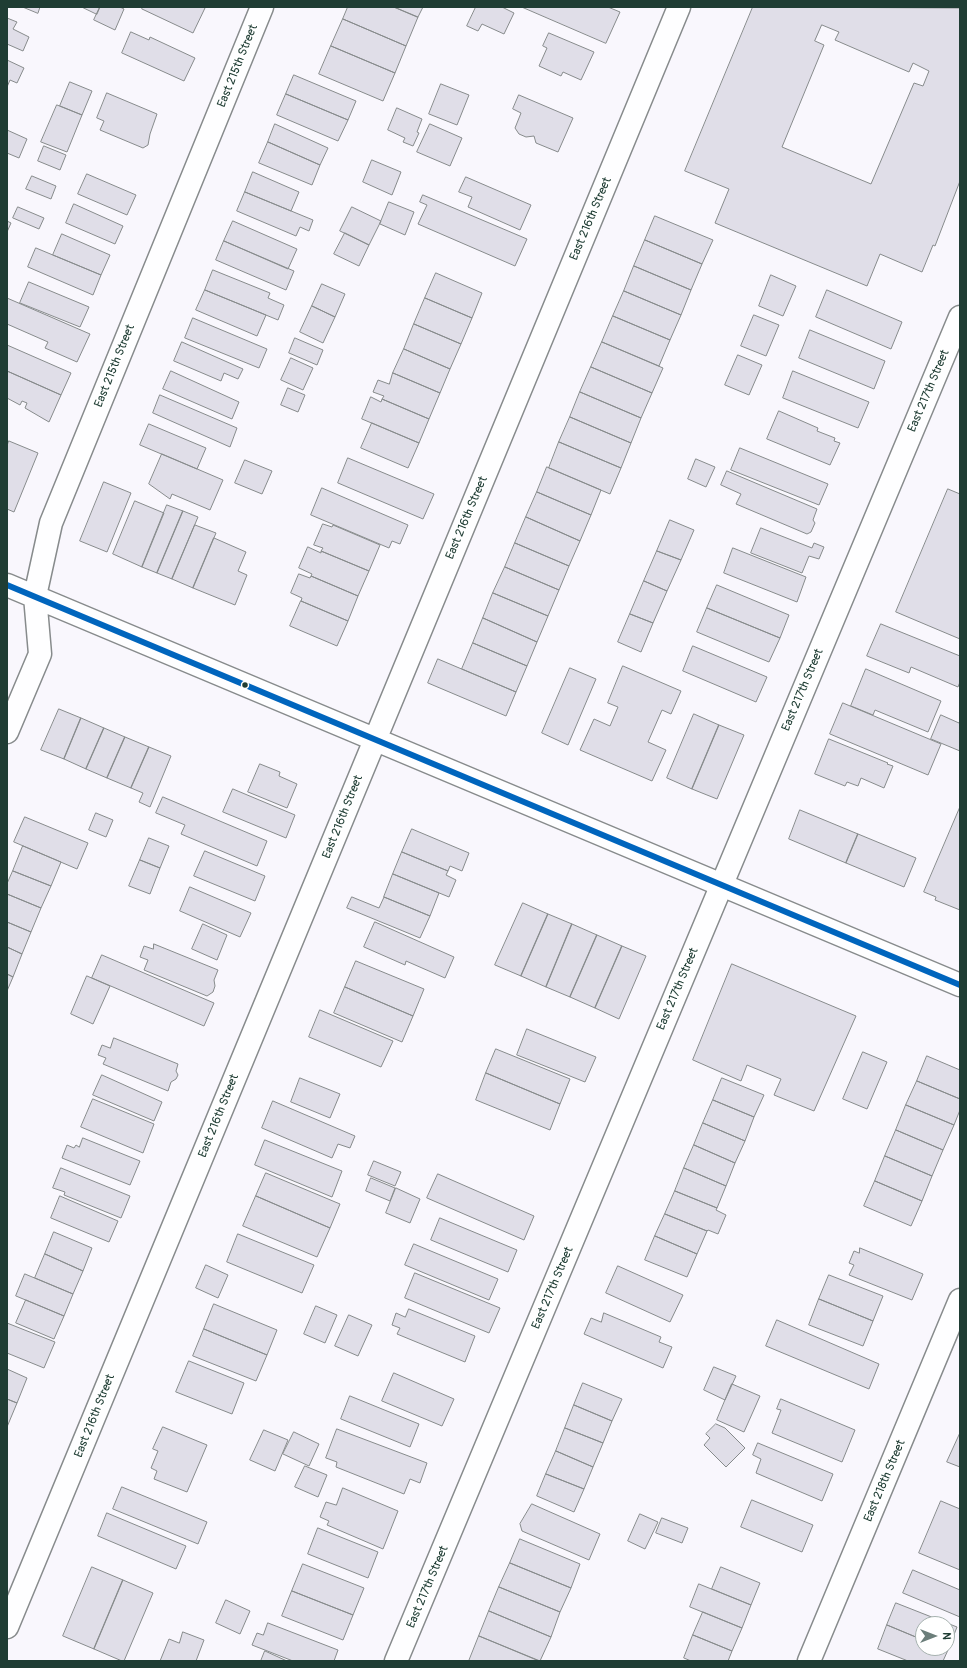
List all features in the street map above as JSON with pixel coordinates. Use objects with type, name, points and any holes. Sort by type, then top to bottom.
[{"type":"street","name":"East 215th Street","points":[[7,732],[40,654],[35,596],[51,523],[262,7]]},
{"type":"street","name":"East 216th Street","points":[[7,1628],[679,7]]},
{"type":"street","name":"East 217th Street","points":[[396,1661],[960,317]]},
{"type":"street","points":[[7,584],[960,985]]},
{"type":"street","name":"East 218th Street","points":[[809,1661],[960,1300]]},
{"type":"building","points":[[23,7],[40,7],[38,13]]},
{"type":"building","points":[[82,7],[100,7],[97,14]]},
{"type":"building","points":[[100,7],[120,7],[124,9],[115,30],[94,20]]},
{"type":"building","points":[[143,7],[205,8],[193,33],[142,9]]},
{"type":"building","points":[[348,7],[394,7],[418,17],[406,46],[343,19]]},
{"type":"building","points":[[394,7],[423,7],[418,17]]},
{"type":"building","points":[[476,7],[502,7],[514,13],[504,34],[482,24],[478,31],[467,26]]},
{"type":"building","points":[[522,7],[608,7],[620,12],[606,43]]},
{"type":"building","points":[[753,7],[960,8],[960,181],[935,246],[933,245],[922,272],[880,254],[867,286],[715,223],[729,189],[685,171]],"holes":[[[822,25],[839,32],[835,40],[909,72],[913,63],[929,71],[923,86],[914,83],[871,184],[782,147],[824,45],[815,41]]]},
{"type":"building","points":[[7,18],[17,22],[13,29],[29,37],[23,51],[7,44]]},
{"type":"building","points":[[343,19],[406,46],[395,73],[331,46]]},
{"type":"building","points":[[131,32],[149,40],[150,37],[195,58],[184,81],[122,53]]},
{"type":"building","points":[[549,33],[594,52],[581,80],[563,72],[561,76],[539,66],[547,48],[543,46]]},
{"type":"building","points":[[331,46],[395,73],[383,101],[319,74]]},
{"type":"building","points":[[7,60],[24,68],[17,83],[10,80],[7,87]]},
{"type":"building","points":[[294,75],[356,101],[348,120],[286,94]]},
{"type":"building","points":[[70,82],[92,91],[82,115],[60,106]]},
{"type":"building","points":[[441,84],[469,95],[457,125],[429,114]]},
{"type":"building","points":[[107,93],[157,114],[148,145],[143,148],[100,130],[104,121],[97,118]]},
{"type":"building","points":[[286,94],[348,120],[338,141],[277,115]]},
{"type":"building","points":[[519,95],[573,118],[558,152],[536,143],[534,136],[526,137],[519,134],[515,128],[521,113],[513,109]]},
{"type":"building","points":[[57,105],[82,115],[67,152],[41,142]]},
{"type":"building","points":[[397,108],[422,119],[417,132],[419,133],[413,146],[403,142],[405,138],[388,130]]},
{"type":"building","points":[[275,124],[328,148],[320,165],[268,142]]},
{"type":"building","points":[[430,124],[462,138],[450,166],[417,152]]},
{"type":"building","points":[[7,130],[27,139],[19,158],[7,153]]},
{"type":"building","points":[[268,142],[320,165],[312,185],[259,163]]},
{"type":"building","points":[[44,146],[66,155],[60,170],[38,161]]},
{"type":"building","points":[[372,160],[401,172],[392,195],[363,182]]},
{"type":"building","points":[[253,172],[299,192],[291,211],[245,192]]},
{"type":"building","points":[[87,174],[136,195],[127,215],[78,194]]},
{"type":"building","points":[[32,176],[56,186],[51,199],[26,189]]},
{"type":"building","points":[[466,177],[531,205],[520,230],[468,207],[472,197],[459,192]]},
{"type":"building","points":[[245,192],[313,220],[309,231],[300,227],[296,236],[237,211]]},
{"type":"building","points":[[423,195],[527,239],[515,266],[418,224],[427,205],[420,202]]},
{"type":"building","points":[[389,202],[414,212],[405,235],[380,224]]},
{"type":"building","points":[[74,204],[123,226],[115,244],[66,223]]},
{"type":"building","points":[[18,207],[44,218],[39,229],[13,218]]},
{"type":"building","points":[[352,207],[381,221],[369,245],[340,231]]},
{"type":"building","points":[[655,216],[713,240],[702,264],[645,240]]},
{"type":"building","points":[[7,221],[11,223],[7,232]]},
{"type":"building","points":[[233,221],[297,249],[288,269],[224,241]]},
{"type":"building","points":[[345,233],[369,245],[359,266],[334,254]]},
{"type":"building","points":[[62,234],[110,255],[101,275],[53,255]]},
{"type":"building","points":[[645,240],[702,264],[691,290],[634,266]]},
{"type":"building","points":[[224,241],[294,271],[286,290],[216,260]]},
{"type":"building","points":[[36,248],[101,275],[93,295],[28,267]]},
{"type":"building","points":[[634,266],[691,290],[681,315],[624,291]]},
{"type":"building","points":[[213,270],[270,293],[268,298],[284,305],[278,320],[205,290]]},
{"type":"building","points":[[436,273],[482,293],[472,318],[425,298]]},
{"type":"building","points":[[771,275],[796,286],[783,316],[759,306]]},
{"type":"building","points":[[29,282],[89,307],[80,327],[20,303]]},
{"type":"building","points":[[322,284],[345,294],[335,317],[312,306]]},
{"type":"building","points":[[205,290],[266,315],[257,336],[196,310]]},
{"type":"building","points":[[827,290],[902,322],[891,349],[816,317]]},
{"type":"building","points":[[624,291],[681,315],[670,340],[613,316]]},
{"type":"building","points":[[7,298],[90,334],[77,362],[45,348],[48,342],[7,324]]},
{"type":"building","points":[[425,298],[472,318],[461,344],[414,324]]},
{"type":"building","points":[[312,306],[335,317],[323,343],[300,332]]},
{"type":"building","points":[[754,315],[779,325],[766,356],[741,346]]},
{"type":"building","points":[[613,316],[670,340],[659,366],[602,342]]},
{"type":"building","points":[[193,318],[267,349],[259,368],[185,338]]},
{"type":"building","points":[[414,324],[461,344],[450,369],[404,349]]},
{"type":"building","points":[[810,330],[885,361],[874,389],[799,358]]},
{"type":"building","points":[[295,338],[323,350],[317,365],[289,353]]},
{"type":"building","points":[[182,342],[243,369],[238,379],[224,373],[221,381],[174,361]]},
{"type":"building","points":[[602,342],[663,368],[652,393],[591,367]]},
{"type":"building","points":[[7,345],[71,373],[61,395],[7,371]]},
{"type":"building","points":[[404,349],[450,369],[440,393],[393,373]]},
{"type":"building","points":[[738,355],[762,365],[749,395],[725,385]]},
{"type":"building","points":[[291,358],[313,368],[303,390],[281,380]]},
{"type":"building","points":[[591,367],[652,393],[641,418],[580,392]]},
{"type":"building","points":[[7,371],[61,395],[49,422],[25,408],[27,403],[22,401],[20,405],[7,398]]},
{"type":"building","points":[[171,371],[239,402],[232,419],[163,389]]},
{"type":"building","points":[[793,371],[869,402],[858,428],[783,398]]},
{"type":"building","points":[[393,373],[440,393],[429,419],[382,399],[384,396],[373,392],[378,380],[389,384]]},
{"type":"building","points":[[288,388],[305,395],[298,412],[281,405]]},
{"type":"building","points":[[580,392],[641,418],[631,443],[570,417]]},
{"type":"building","points":[[160,395],[237,428],[230,447],[153,413]]},
{"type":"building","points":[[371,397],[381,402],[382,399],[429,419],[419,443],[362,419]]},
{"type":"building","points":[[779,411],[818,428],[817,431],[835,438],[834,441],[840,443],[830,465],[767,439]]},
{"type":"building","points":[[570,417],[631,443],[621,468],[559,442]]},
{"type":"building","points":[[372,423],[419,443],[408,468],[361,448]]},
{"type":"building","points":[[149,424],[206,448],[197,469],[140,445]]},
{"type":"building","points":[[9,441],[38,453],[14,512],[7,509],[7,446]]},
{"type":"building","points":[[559,442],[621,468],[610,494],[549,468]]},
{"type":"building","points":[[740,448],[828,484],[819,505],[731,470]]},
{"type":"building","points":[[162,454],[223,480],[210,510],[172,494],[170,499],[149,484]]},
{"type":"building","points":[[348,458],[434,494],[423,519],[338,483]]},
{"type":"building","points":[[696,459],[715,467],[706,487],[688,479]]},
{"type":"building","points":[[245,460],[272,471],[262,494],[235,483]]},
{"type":"building","points":[[547,467],[601,490],[591,515],[537,492]]},
{"type":"building","points":[[727,471],[817,509],[813,520],[815,523],[811,532],[807,534],[736,504],[741,494],[721,485]]},
{"type":"building","points":[[104,482],[131,493],[107,552],[80,541]]},
{"type":"building","points":[[322,488],[408,525],[400,544],[392,541],[389,548],[311,515]]},
{"type":"building","points":[[948,489],[960,494],[960,639],[896,612]]},
{"type":"building","points":[[537,492],[591,515],[580,541],[526,517]]},
{"type":"building","points":[[135,501],[164,513],[142,567],[113,554]]},
{"type":"building","points":[[167,505],[183,511],[157,573],[142,567]]},
{"type":"building","points":[[183,511],[198,517],[172,579],[157,573]]},
{"type":"building","points":[[526,517],[580,541],[569,566],[515,543]]},
{"type":"building","points":[[670,520],[694,530],[681,560],[657,551]]},
{"type":"building","points":[[323,524],[332,527],[333,525],[380,545],[369,571],[321,551],[323,548],[314,545]]},
{"type":"building","points":[[195,525],[216,533],[193,588],[172,579]]},
{"type":"building","points":[[761,528],[812,548],[814,543],[824,547],[819,559],[809,556],[802,573],[751,553]]},
{"type":"building","points":[[214,538],[246,552],[238,571],[247,575],[235,605],[193,588]]},
{"type":"building","points":[[515,543],[569,566],[559,590],[505,567]]},
{"type":"building","points":[[308,547],[369,571],[358,596],[311,576],[312,574],[299,568]]},
{"type":"building","points":[[733,548],[806,577],[797,602],[724,573]]},
{"type":"building","points":[[657,551],[681,560],[667,591],[644,581]]},
{"type":"building","points":[[505,567],[559,590],[548,616],[493,593]]},
{"type":"building","points":[[299,574],[310,578],[311,576],[358,596],[348,621],[301,601],[302,598],[291,593]]},
{"type":"building","points":[[644,581],[667,591],[653,623],[630,614]]},
{"type":"building","points":[[717,585],[789,615],[780,638],[707,608]]},
{"type":"building","points":[[493,593],[548,616],[537,642],[483,618]]},
{"type":"building","points":[[301,601],[348,621],[337,646],[290,626]]},
{"type":"building","points":[[707,608],[780,638],[769,662],[697,632]]},
{"type":"building","points":[[630,614],[653,623],[641,652],[618,642]]},
{"type":"building","points":[[483,618],[537,642],[527,666],[473,643]]},
{"type":"building","points":[[881,624],[960,656],[960,682],[958,687],[911,667],[909,673],[867,656]]},
{"type":"building","points":[[473,643],[527,666],[516,692],[462,669]]},
{"type":"building","points":[[693,646],[767,677],[756,702],[683,671]]},
{"type":"building","points":[[438,659],[516,692],[506,716],[428,683]]},
{"type":"building","points":[[623,666],[681,691],[671,714],[662,710],[648,742],[666,750],[652,781],[580,750],[594,719],[610,726],[618,707],[608,703]]},
{"type":"building","points":[[570,668],[596,679],[568,745],[542,733]]},
{"type":"building","points":[[866,669],[941,701],[928,732],[875,710],[873,715],[851,706]]},
{"type":"building","points":[[843,703],[941,744],[928,775],[830,734]]},
{"type":"building","points":[[59,709],[81,718],[64,759],[41,750]]},
{"type":"building","points":[[694,714],[719,725],[692,789],[667,778]]},
{"type":"building","points":[[941,715],[959,723],[960,720],[960,751],[931,739]]},
{"type":"building","points":[[81,718],[104,728],[86,769],[64,759]]},
{"type":"building","points":[[719,725],[744,735],[717,799],[692,789]]},
{"type":"building","points":[[104,728],[125,737],[107,778],[86,769]]},
{"type":"building","points":[[125,737],[149,747],[131,788],[107,778]]},
{"type":"building","points":[[829,739],[893,766],[884,788],[861,778],[858,786],[847,782],[845,786],[815,774]]},
{"type":"building","points":[[149,747],[171,756],[150,807],[139,802],[143,793],[131,788]]},
{"type":"building","points":[[260,764],[280,772],[279,776],[297,784],[287,808],[248,792]]},
{"type":"building","points":[[233,789],[295,815],[286,838],[223,812]]},
{"type":"building","points":[[163,797],[267,841],[257,866],[181,834],[185,825],[156,813]]},
{"type":"building","points":[[960,807],[960,910],[935,900],[936,897],[924,892]]},
{"type":"building","points":[[800,810],[858,834],[846,863],[789,839]]},
{"type":"building","points":[[96,813],[113,820],[106,837],[89,830]]},
{"type":"building","points":[[25,817],[88,843],[77,869],[14,842]]},
{"type":"building","points":[[412,829],[469,853],[462,871],[450,866],[448,871],[402,852]]},
{"type":"building","points":[[858,834],[916,858],[904,887],[846,863]]},
{"type":"building","points":[[149,838],[169,846],[160,868],[140,860]]},
{"type":"building","points":[[23,846],[61,862],[51,886],[13,871]]},
{"type":"building","points":[[205,851],[265,876],[255,901],[194,876]]},
{"type":"building","points":[[402,852],[448,871],[446,875],[456,880],[449,897],[393,874]]},
{"type":"building","points":[[140,860],[160,868],[150,894],[129,886]]},
{"type":"building","points":[[13,871],[51,886],[41,908],[7,894],[7,884]]},
{"type":"building","points":[[393,874],[439,893],[430,916],[384,897]]},
{"type":"building","points":[[190,887],[251,913],[240,937],[180,911]]},
{"type":"building","points":[[7,894],[41,908],[31,932],[7,922]]},
{"type":"building","points":[[352,897],[379,908],[384,897],[430,916],[420,938],[347,908]]},
{"type":"building","points":[[523,903],[548,914],[521,976],[495,965]]},
{"type":"building","points":[[548,914],[572,924],[546,987],[521,976]]},
{"type":"building","points":[[7,922],[31,932],[22,954],[7,947]]},
{"type":"building","points":[[375,922],[454,957],[445,978],[406,961],[405,965],[364,947]]},
{"type":"building","points":[[203,924],[227,935],[217,960],[192,949]]},
{"type":"building","points":[[572,924],[597,935],[570,997],[546,987]]},
{"type":"building","points":[[597,935],[622,946],[595,1008],[570,997]]},
{"type":"building","points":[[154,944],[218,970],[214,980],[215,986],[213,992],[207,996],[144,970],[148,960],[140,957],[144,946],[153,949]]},
{"type":"building","points":[[622,946],[646,956],[619,1019],[595,1008]]},
{"type":"building","points":[[7,947],[22,954],[13,977],[7,974]]},
{"type":"building","points":[[102,955],[214,1003],[204,1026],[92,978]]},
{"type":"building","points":[[356,961],[424,989],[413,1016],[345,987]]},
{"type":"building","points":[[732,964],[856,1016],[814,1111],[774,1095],[781,1079],[747,1065],[741,1081],[693,1060]]},
{"type":"building","points":[[7,974],[13,977],[7,991]]},
{"type":"building","points":[[87,976],[110,986],[93,1024],[71,1014]]},
{"type":"building","points":[[345,987],[413,1016],[402,1042],[334,1013]]},
{"type":"building","points":[[320,1010],[393,1041],[381,1067],[309,1037]]},
{"type":"building","points":[[527,1029],[596,1057],[585,1082],[517,1055]]},
{"type":"building","points":[[114,1038],[178,1064],[176,1071],[178,1075],[176,1079],[171,1082],[168,1091],[103,1064],[106,1058],[98,1055],[102,1045],[110,1048]]},
{"type":"building","points":[[496,1049],[570,1079],[560,1104],[486,1073]]},
{"type":"building","points":[[863,1052],[887,1062],[867,1109],[843,1099]]},
{"type":"building","points":[[927,1056],[960,1070],[960,1099],[917,1081]]},
{"type":"building","points":[[486,1073],[560,1104],[550,1130],[476,1100]]},
{"type":"building","points":[[102,1075],[162,1102],[154,1121],[93,1095]]},
{"type":"building","points":[[300,1078],[340,1094],[330,1118],[291,1102]]},
{"type":"building","points":[[722,1078],[764,1095],[754,1117],[713,1100]]},
{"type":"building","points":[[917,1081],[960,1099],[960,1110],[954,1125],[906,1105]]},
{"type":"building","points":[[93,1099],[154,1124],[143,1153],[81,1127]]},
{"type":"building","points":[[713,1100],[754,1117],[745,1141],[703,1123]]},
{"type":"building","points":[[273,1101],[355,1136],[350,1148],[338,1144],[332,1158],[262,1128]]},
{"type":"building","points":[[906,1105],[954,1125],[943,1150],[896,1130]]},
{"type":"building","points":[[703,1123],[745,1141],[735,1163],[694,1145]]},
{"type":"building","points":[[896,1130],[943,1150],[932,1176],[885,1156]]},
{"type":"building","points":[[83,1138],[140,1161],[130,1185],[62,1158],[67,1145],[74,1148],[76,1145],[79,1147]]},
{"type":"building","points":[[265,1140],[342,1171],[332,1197],[255,1165]]},
{"type":"building","points":[[694,1145],[735,1163],[726,1186],[684,1168]]},
{"type":"building","points":[[885,1156],[932,1176],[922,1201],[875,1181]]},
{"type":"building","points":[[374,1161],[401,1172],[395,1186],[368,1175]]},
{"type":"building","points":[[61,1168],[130,1196],[121,1218],[64,1195],[65,1192],[53,1188]]},
{"type":"building","points":[[684,1168],[726,1186],[717,1208],[675,1191]]},
{"type":"building","points":[[266,1173],[340,1204],[330,1228],[256,1196]]},
{"type":"building","points":[[438,1174],[534,1216],[524,1240],[427,1198]]},
{"type":"building","points":[[371,1178],[395,1188],[390,1201],[366,1191]]},
{"type":"building","points":[[875,1181],[922,1201],[911,1226],[864,1206]]},
{"type":"building","points":[[396,1188],[420,1199],[410,1223],[386,1213]]},
{"type":"building","points":[[675,1191],[717,1208],[716,1210],[726,1215],[718,1234],[665,1214]]},
{"type":"building","points":[[60,1196],[118,1221],[109,1242],[51,1218]]},
{"type":"building","points":[[256,1196],[330,1228],[317,1257],[243,1226]]},
{"type":"building","points":[[665,1214],[707,1231],[697,1254],[655,1236]]},
{"type":"building","points":[[440,1218],[517,1250],[508,1272],[431,1240]]},
{"type":"building","points":[[54,1232],[92,1248],[83,1271],[45,1254]]},
{"type":"building","points":[[238,1234],[314,1265],[302,1293],[227,1262]]},
{"type":"building","points":[[655,1236],[697,1254],[687,1277],[645,1260]]},
{"type":"building","points":[[414,1244],[498,1279],[489,1300],[405,1265]]},
{"type":"building","points":[[860,1248],[923,1274],[912,1300],[849,1275],[854,1265],[849,1263],[854,1251],[859,1253]]},
{"type":"building","points":[[45,1254],[83,1271],[73,1294],[35,1278]]},
{"type":"building","points":[[206,1265],[228,1275],[218,1298],[196,1288]]},
{"type":"building","points":[[618,1266],[683,1295],[670,1322],[606,1293]]},
{"type":"building","points":[[415,1273],[500,1308],[489,1333],[405,1298]]},
{"type":"building","points":[[25,1274],[73,1294],[64,1316],[16,1296]]},
{"type":"building","points":[[829,1275],[883,1296],[873,1321],[819,1299]]},
{"type":"building","points":[[819,1299],[873,1321],[863,1346],[809,1325]]},
{"type":"building","points":[[26,1300],[64,1316],[54,1339],[16,1323]]},
{"type":"building","points":[[214,1304],[277,1330],[267,1355],[204,1329]]},
{"type":"building","points":[[316,1306],[337,1315],[325,1343],[304,1334]]},
{"type":"building","points":[[409,1309],[475,1336],[465,1362],[397,1334],[400,1328],[392,1325],[396,1313],[405,1317]]},
{"type":"building","points":[[604,1313],[661,1337],[659,1342],[672,1347],[663,1368],[584,1334],[591,1318],[601,1322]]},
{"type":"building","points":[[349,1315],[372,1325],[358,1356],[335,1346]]},
{"type":"building","points":[[777,1320],[879,1364],[869,1389],[766,1346]]},
{"type":"building","points":[[7,1323],[55,1342],[44,1368],[7,1353]]},
{"type":"building","points":[[204,1329],[267,1355],[256,1381],[193,1356]]},
{"type":"building","points":[[189,1361],[244,1383],[232,1414],[176,1392]]},
{"type":"building","points":[[714,1367],[736,1376],[725,1400],[704,1390]]},
{"type":"building","points":[[7,1369],[27,1378],[17,1403],[7,1399]]},
{"type":"building","points":[[394,1373],[454,1399],[442,1426],[382,1401]]},
{"type":"building","points":[[583,1383],[622,1399],[612,1421],[574,1405]]},
{"type":"building","points":[[732,1384],[760,1396],[744,1432],[717,1420]]},
{"type":"building","points":[[350,1396],[419,1424],[410,1447],[341,1419]]},
{"type":"building","points":[[7,1399],[17,1403],[7,1427]]},
{"type":"building","points":[[781,1399],[855,1430],[842,1462],[772,1433],[781,1410],[777,1409]]},
{"type":"building","points":[[574,1405],[612,1421],[603,1443],[565,1428]]},
{"type":"building","points":[[716,1424],[725,1428],[745,1448],[726,1467],[704,1445],[710,1438],[706,1434]]},
{"type":"building","points":[[163,1427],[207,1445],[187,1492],[154,1479],[157,1471],[151,1468],[158,1451],[153,1449]]},
{"type":"building","points":[[565,1428],[603,1443],[593,1467],[556,1451]]},
{"type":"building","points":[[337,1429],[427,1463],[420,1483],[410,1479],[404,1494],[336,1467],[337,1462],[326,1458]]},
{"type":"building","points":[[264,1430],[288,1440],[275,1471],[250,1460]]},
{"type":"building","points":[[294,1432],[319,1444],[309,1466],[283,1454]]},
{"type":"building","points":[[960,1433],[960,1467],[947,1462]]},
{"type":"building","points":[[758,1443],[833,1474],[822,1501],[756,1473],[761,1459],[753,1455]]},
{"type":"building","points":[[556,1451],[593,1467],[584,1489],[546,1474]]},
{"type":"building","points":[[305,1466],[327,1475],[318,1497],[295,1487]]},
{"type":"building","points":[[546,1474],[584,1489],[574,1512],[537,1496]]},
{"type":"building","points":[[122,1487],[207,1522],[198,1544],[113,1509]]},
{"type":"building","points":[[343,1488],[398,1511],[383,1549],[327,1525],[329,1521],[320,1517],[326,1502],[336,1505]]},
{"type":"building","points":[[752,1500],[813,1525],[802,1552],[741,1527]]},
{"type":"building","points":[[941,1501],[960,1509],[960,1570],[919,1553]]},
{"type":"building","points":[[532,1504],[600,1534],[589,1560],[522,1531],[520,1524]]},
{"type":"building","points":[[107,1513],[186,1546],[176,1569],[98,1536]]},
{"type":"building","points":[[640,1514],[658,1522],[645,1549],[628,1541]]},
{"type":"building","points":[[662,1518],[688,1528],[682,1543],[656,1533]]},
{"type":"building","points":[[318,1528],[378,1552],[368,1578],[308,1554]]},
{"type":"building","points":[[520,1539],[580,1564],[571,1588],[510,1563]]},
{"type":"building","points":[[510,1563],[571,1588],[560,1612],[499,1587]]},
{"type":"building","points":[[303,1564],[364,1588],[353,1615],[292,1591]]},
{"type":"building","points":[[92,1567],[123,1580],[94,1649],[63,1636]]},
{"type":"building","points":[[721,1567],[760,1583],[751,1605],[712,1589]]},
{"type":"building","points":[[913,1570],[960,1590],[960,1617],[903,1593]]},
{"type":"building","points":[[123,1580],[153,1593],[124,1661],[122,1661],[94,1649]]},
{"type":"building","points":[[699,1584],[751,1605],[742,1628],[690,1607]]},
{"type":"building","points":[[499,1587],[560,1612],[551,1637],[489,1611]]},
{"type":"building","points":[[292,1591],[353,1615],[343,1640],[282,1616]]},
{"type":"building","points":[[226,1600],[250,1611],[240,1634],[216,1623]]},
{"type":"building","points":[[896,1603],[929,1616],[915,1616],[915,1637],[887,1625]]},
{"type":"building","points":[[489,1611],[551,1637],[540,1661],[479,1636]]},
{"type":"building","points":[[703,1612],[742,1628],[732,1651],[693,1635]]},
{"type":"building","points":[[268,1623],[338,1650],[334,1661],[293,1661],[252,1645],[257,1633],[263,1635]]},
{"type":"building","points":[[887,1625],[915,1637],[915,1656],[945,1656],[943,1661],[908,1661],[878,1649]]},
{"type":"building","points":[[183,1632],[204,1640],[196,1661],[160,1661],[169,1639],[179,1643]]},
{"type":"building","points":[[693,1635],[732,1651],[728,1661],[691,1661],[684,1658]]},
{"type":"building","points":[[479,1636],[539,1661],[469,1661]]},
{"type":"building","points":[[265,1651],[287,1661],[261,1661]]},
{"type":"transit line","points":[[7,585],[960,985]]}]
